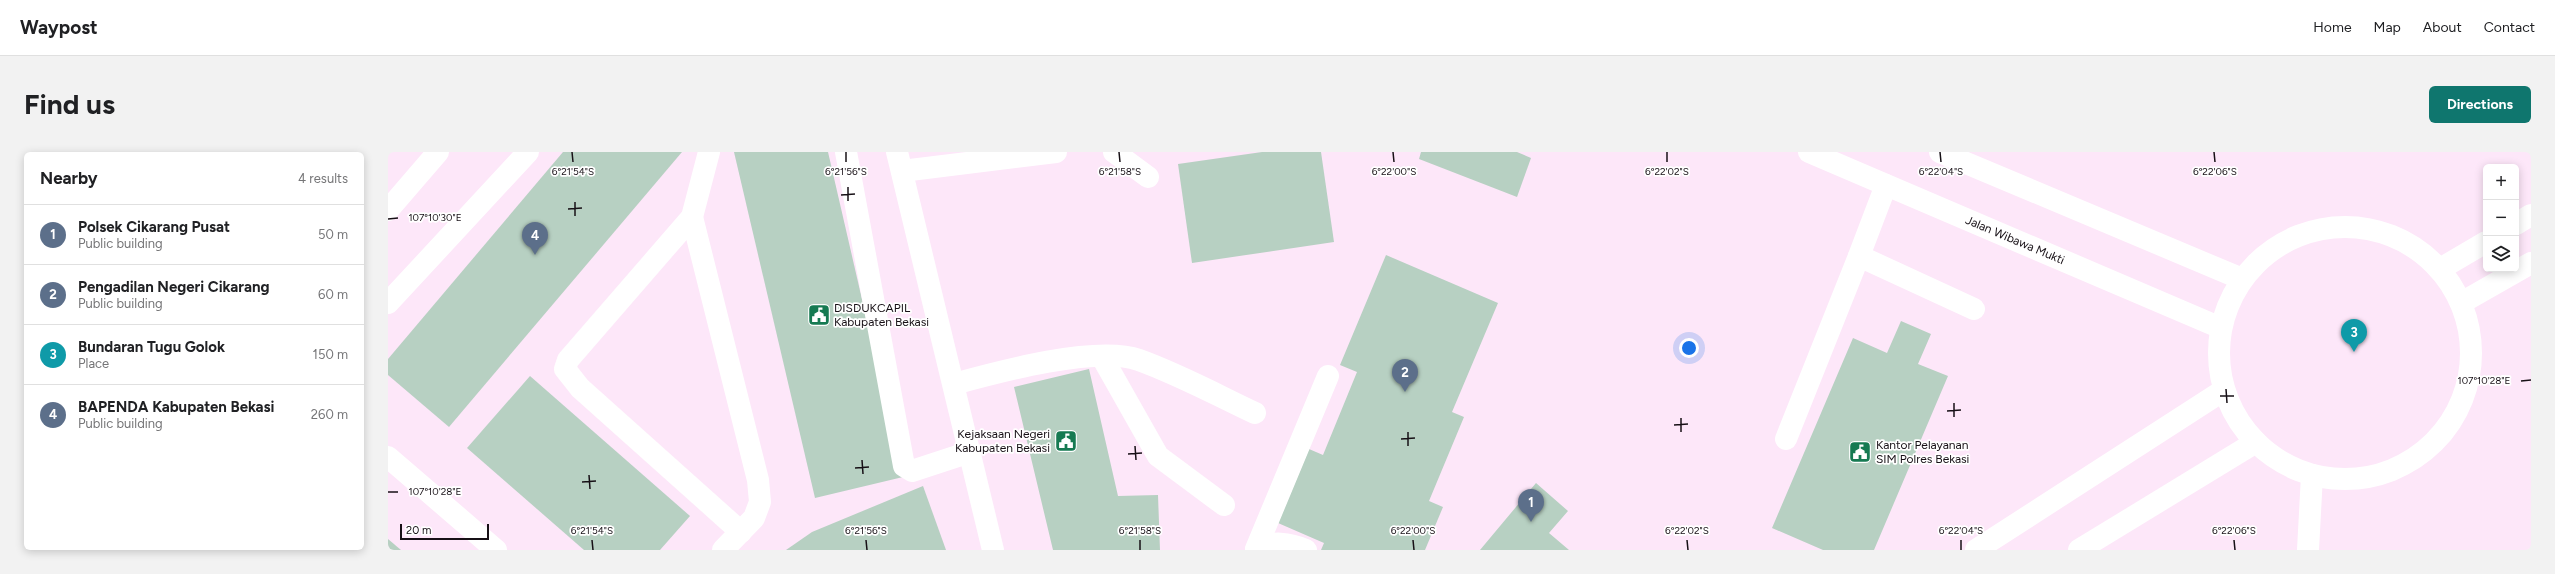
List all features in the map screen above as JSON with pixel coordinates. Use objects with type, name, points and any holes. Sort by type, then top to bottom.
[{"type":"lane","points":[[388,210],[438,152]]},
{"type":"lane","points":[[388,303],[528,152]]},
{"type":"lane","points":[[709,152],[692,217],[568,360],[565,369],[580,388],[741,532]]},
{"type":"lane","points":[[846,152],[904,466],[912,471],[970,452]]},
{"type":"lane","points":[[993,550],[900,162],[1056,152]]},
{"type":"lane","points":[[1114,152],[1148,177]]},
{"type":"lane","name":"Jalan Wibawa Mukti","points":[[1809,152],[2221,328]]},
{"type":"lane","points":[[1940,152],[2242,279]]},
{"type":"lane","points":[[1786,438],[1886,185]]},
{"type":"lane","points":[[2519,222],[2531,215]]},
{"type":"lane","points":[[692,217],[758,480],[760,502],[754,518],[723,550]]},
{"type":"lane","points":[[2338,226],[2376,230],[2410,244],[2440,269],[2461,303],[2471,342],[2468,382],[2452,420],[2426,450],[2392,471],[2352,480],[2312,476],[2282,462],[2256,442],[2237,418],[2224,390],[2219,360],[2221,328],[2229,302],[2242,279],[2268,252],[2301,234],[2338,226]]},
{"type":"lane","points":[[2440,269],[2483,244]]},
{"type":"lane","points":[[1859,256],[1974,309]]},
{"type":"lane","points":[[2461,303],[2531,263]]},
{"type":"lane","points":[[954,384],[1026,365],[1102,356],[1138,360],[1255,413]]},
{"type":"lane","points":[[1102,356],[1158,456],[1224,505]]},
{"type":"lane","points":[[1256,550],[1328,376]]},
{"type":"lane","points":[[1976,550],[2224,390]]},
{"type":"lane","points":[[2079,550],[2256,442]]},
{"type":"lane","points":[[388,457],[496,550]]},
{"type":"lane","points":[[2308,550],[2312,476]]},
{"type":"lane","points":[[1256,550],[1277,543],[1295,545],[1306,550]]},
{"type":"building","points":[[563,152],[682,152],[449,427],[388,375],[388,359]]},
{"type":"building","name":"DISDUKCAPIL Kabupaten Bekasi","points":[[734,152],[828,152],[903,477],[815,498]]},
{"type":"building","points":[[1262,152],[1321,152],[1334,242],[1192,263],[1178,164]]},
{"type":"building","points":[[1421,152],[1517,152],[1531,158],[1517,197],[1419,159]]},
{"type":"building","points":[[1386,255],[1498,303],[1452,412],[1464,417],[1429,501],[1443,507],[1425,550],[1321,550],[1324,543],[1278,523],[1309,449],[1323,455],[1357,372],[1340,365]]},
{"type":"building","name":"Kantor Pelayanan SIM Polres Bekasi","points":[[1901,321],[1931,334],[1918,364],[1948,376],[1874,550],[1823,550],[1772,528],[1853,338],[1887,353]]},
{"type":"building","name":"Kejaksaan Negeri Kabupaten Bekasi","points":[[1089,369],[1118,496],[1158,495],[1160,550],[1053,550],[1014,387]]},
{"type":"building","points":[[530,376],[690,516],[660,550],[584,550],[467,448]]},
{"type":"building","points":[[1536,483],[1568,511],[1549,533],[1569,550],[1480,550]]},
{"type":"building","points":[[923,486],[946,550],[786,550],[812,532]]},
{"type":"building","points":[[388,539],[401,550],[388,550]]},
{"type":"place","name":"BAPENDA Kabupaten Bekasi","points":[[535,255]]},
{"type":"place","name":"DISDUKCAPIL Kabupaten Bekasi","points":[[819,315]]},
{"type":"place","name":"Bundaran Tugu Golok","points":[[2354,352]]},
{"type":"place","name":"Pengadilan Negeri Cikarang","points":[[1405,392]]},
{"type":"place","name":"Kejaksaan Negeri Kabupaten Bekasi","points":[[1066,441]]},
{"type":"place","name":"Kantor Pelayanan SIM Polres Bekasi","points":[[1860,452]]},
{"type":"place","name":"Polsek Cikarang Pusat","points":[[1531,522]]}]
